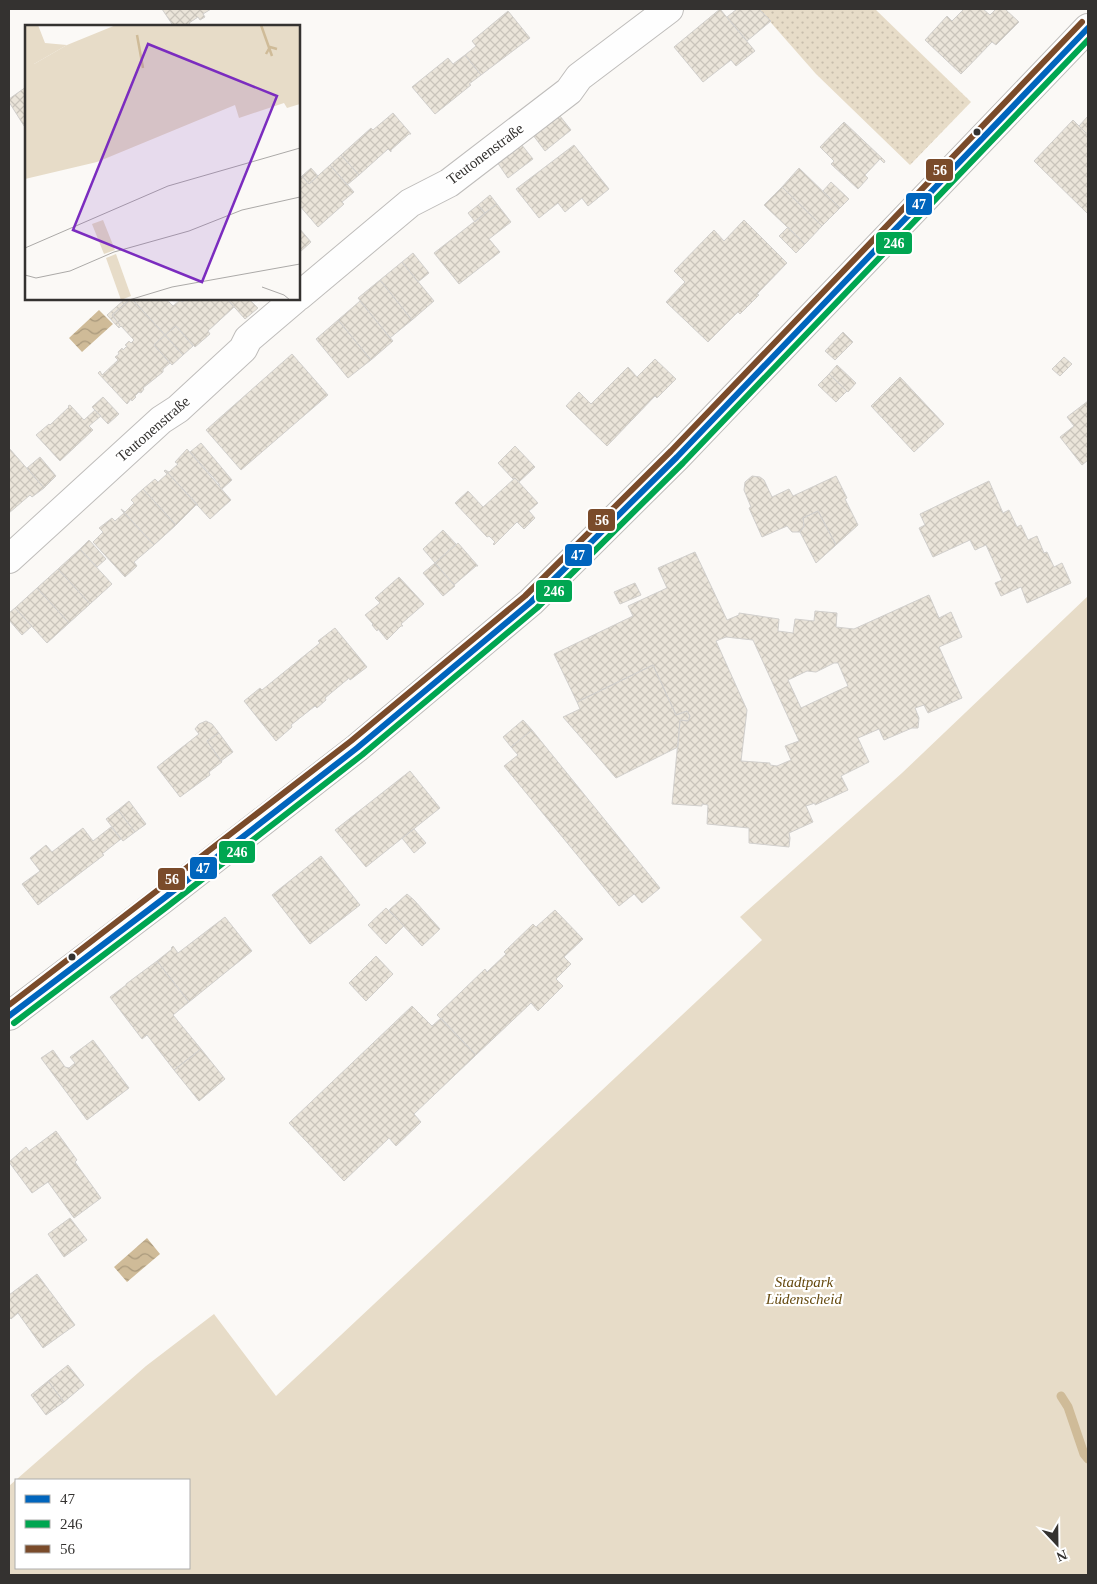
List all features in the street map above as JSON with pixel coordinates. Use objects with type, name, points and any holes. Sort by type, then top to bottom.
[{"type":"street","name":"Teutonenstraße","points":[[300,295],[410,203],[457,177],[569,91],[579,77],[668,9]]},
{"type":"street","points":[[9,1016],[357,748],[531,602],[677,457],[1088,28]]},
{"type":"street","name":"Teutonenstraße","points":[[9,559],[160,420],[178,409],[243,349],[248,338],[294,300]]},
{"type":"green space","points":[[759,9],[875,9],[971,102],[910,165],[816,74]]},
{"type":"green space","name":"Stadtpark Lüdenscheid","points":[[1088,596],[1088,1575],[9,1575],[9,1486],[15,1481],[15,1569],[190,1569],[190,1479],[17,1479],[146,1366],[214,1314],[276,1396],[762,940],[740,917],[902,773]]},
{"type":"water","points":[[99,310],[113,324],[82,352],[69,338]]},
{"type":"water","points":[[147,1238],[160,1254],[127,1282],[114,1267]]},
{"type":"building","points":[[162,9],[211,9],[203,14],[205,17],[200,20],[198,17],[189,23],[190,25],[172,24]]},
{"type":"building","points":[[720,9],[755,51],[736,66],[731,60],[703,82],[674,47]]},
{"type":"building","points":[[737,9],[759,9],[771,21],[747,41],[727,17]]},
{"type":"building","points":[[964,9],[983,9],[990,15],[996,9],[1005,9],[1019,22],[996,45],[992,42],[961,74],[925,40],[947,16],[952,21]]},
{"type":"building","points":[[508,11],[530,38],[481,75],[465,55],[476,46],[472,41]]},
{"type":"building","points":[[465,55],[481,75],[435,114],[412,87],[448,58],[453,64]]},
{"type":"building","points":[[25,88],[25,127],[9,102],[9,99]]},
{"type":"building","points":[[393,113],[411,134],[391,152],[388,149],[359,175],[341,155],[371,128],[373,130]]},
{"type":"building","points":[[560,116],[571,130],[545,151],[533,135]]},
{"type":"building","points":[[1088,116],[1088,135],[1079,126]]},
{"type":"building","points":[[1073,120],[1088,135],[1088,214],[1034,161]]},
{"type":"building","points":[[844,122],[885,161],[884,163],[880,159],[865,175],[868,178],[858,189],[831,164],[834,161],[820,147]]},
{"type":"building","points":[[521,144],[533,159],[508,178],[497,162]]},
{"type":"building","points":[[574,145],[609,189],[588,206],[582,198],[565,212],[558,203],[539,218],[516,189]]},
{"type":"building","points":[[341,155],[359,175],[347,185],[330,165]]},
{"type":"building","points":[[330,165],[354,192],[342,202],[344,204],[318,227],[300,206],[300,178],[302,176],[309,184]]},
{"type":"building","points":[[311,168],[318,176],[309,184],[302,176]]},
{"type":"building","points":[[799,168],[840,208],[822,226],[782,187]]},
{"type":"building","points":[[831,182],[849,199],[840,208],[823,191]]},
{"type":"building","points":[[782,187],[822,226],[805,244],[764,205]]},
{"type":"building","points":[[490,195],[497,204],[485,213],[478,205]]},
{"type":"building","points":[[497,204],[511,222],[489,239],[500,252],[459,284],[434,253]]},
{"type":"building","points":[[478,205],[485,213],[475,222],[468,213]]},
{"type":"building","points":[[744,220],[787,263],[740,314],[738,312],[708,342],[666,302],[685,282],[674,271],[714,230],[724,241]]},
{"type":"building","points":[[788,227],[805,244],[796,253],[779,236]]},
{"type":"building","points":[[300,229],[311,242],[300,252]]},
{"type":"building","points":[[413,253],[429,273],[418,282],[402,262]]},
{"type":"building","points":[[402,262],[434,301],[412,320],[380,280]]},
{"type":"building","points":[[380,280],[412,320],[390,338],[358,298]]},
{"type":"building","points":[[124,300],[129,300],[112,315],[120,325],[118,327],[107,315]]},
{"type":"building","points":[[129,300],[133,300],[165,335],[154,345],[170,363],[163,369],[163,372],[143,388],[141,393],[139,392],[127,404],[98,373],[100,371],[102,375],[118,360],[115,357],[119,354],[118,352],[127,346],[125,345],[129,341],[131,343],[134,340],[121,326],[118,327],[120,325],[112,315]]},
{"type":"building","points":[[133,300],[170,300],[168,301],[173,306],[180,300],[182,302],[185,300],[228,300],[234,307],[208,331],[210,334],[195,347],[176,326],[165,335]]},
{"type":"building","points":[[228,300],[250,300],[258,308],[245,319]]},
{"type":"building","points":[[360,301],[393,341],[371,360],[338,320]]},
{"type":"building","points":[[338,320],[371,360],[348,378],[316,339]]},
{"type":"building","points":[[176,326],[193,346],[183,355],[165,335]]},
{"type":"building","points":[[843,332],[853,342],[835,360],[825,351]]},
{"type":"building","points":[[165,335],[183,355],[172,365],[154,345]]},
{"type":"building","points":[[292,354],[328,395],[241,470],[206,430]]},
{"type":"building","points":[[1064,357],[1072,364],[1060,376],[1052,369]]},
{"type":"building","points":[[655,359],[676,379],[657,398],[655,396],[607,446],[566,406],[579,392],[591,404],[628,367],[637,377]]},
{"type":"building","points":[[837,365],[856,383],[848,392],[829,374]]},
{"type":"building","points":[[829,374],[847,391],[836,402],[818,385]]},
{"type":"building","points":[[900,377],[944,424],[914,452],[871,406]]},
{"type":"building","points":[[103,397],[119,414],[108,424],[92,407]]},
{"type":"building","points":[[1088,401],[1088,460],[1082,465],[1060,437],[1074,426],[1067,417]]},
{"type":"building","points":[[70,405],[84,420],[95,410],[101,416],[89,426],[93,430],[60,461],[36,435],[50,425]]},
{"type":"building","points":[[201,443],[232,480],[222,489],[190,452]]},
{"type":"building","points":[[515,446],[535,467],[519,482],[515,478],[513,479],[498,463]]},
{"type":"building","points":[[9,448],[44,488],[32,497],[30,495],[9,513]]},
{"type":"building","points":[[187,449],[231,500],[210,519],[165,470],[169,472],[178,464],[175,462]]},
{"type":"building","points":[[40,457],[56,476],[44,488],[27,468]]},
{"type":"building","points":[[165,470],[198,505],[176,525],[143,489],[155,479],[158,482],[167,474]]},
{"type":"building","points":[[752,476],[760,477],[764,480],[772,497],[789,489],[793,496],[836,476],[858,525],[836,545],[818,511],[803,518],[804,526],[800,532],[792,532],[787,526],[762,537],[749,508],[751,507],[744,490],[745,482]]},
{"type":"building","points":[[515,478],[538,503],[529,511],[535,518],[524,529],[517,522],[494,545],[495,542],[489,536],[487,537],[455,503],[468,491],[483,507]]},
{"type":"building","points":[[989,481],[1003,513],[1009,510],[1017,527],[1021,525],[1028,540],[1037,536],[1044,553],[1047,552],[1054,567],[1062,563],[1071,583],[1027,603],[1021,587],[1001,596],[995,583],[1002,580],[986,545],[975,550],[970,540],[933,557],[919,528],[925,525],[920,514]]},
{"type":"building","points":[[143,489],[176,525],[154,545],[121,509],[125,512],[134,503],[131,500]]},
{"type":"building","points":[[121,509],[154,545],[134,562],[137,566],[125,577],[93,542],[103,532],[99,528],[112,518],[115,521],[124,513]]},
{"type":"building","points":[[818,511],[836,545],[816,563],[800,532],[804,526],[803,518]]},
{"type":"building","points":[[443,530],[456,544],[435,563],[423,549]]},
{"type":"building","points":[[89,540],[106,559],[97,567],[80,549]]},
{"type":"building","points":[[458,543],[478,566],[454,585],[435,563]]},
{"type":"building","points":[[80,549],[112,584],[90,604],[58,569]]},
{"type":"building","points":[[695,552],[727,620],[739,615],[739,613],[779,619],[778,631],[793,633],[795,619],[814,621],[815,611],[837,613],[836,627],[854,629],[929,595],[939,618],[951,612],[962,637],[939,647],[962,698],[928,713],[924,705],[915,708],[919,718],[918,728],[912,728],[884,740],[879,729],[858,738],[869,762],[841,776],[848,790],[815,805],[815,803],[806,806],[813,822],[789,833],[789,847],[749,843],[749,828],[707,824],[708,805],[672,804],[680,720],[688,721],[690,716],[687,711],[676,715],[653,665],[577,702],[554,654],[633,616],[628,606],[667,588],[658,568]],"holes":[[[726,637],[753,640],[799,741],[785,746],[791,760],[777,766],[770,765],[770,763],[741,761],[747,710],[716,641]],[[834,663],[838,663],[848,686],[801,708],[788,680],[807,671],[816,672]]]},
{"type":"building","points":[[435,563],[455,586],[443,596],[423,573]]},
{"type":"building","points":[[58,569],[90,604],[69,623],[37,588]]},
{"type":"building","points":[[399,577],[424,604],[401,624],[403,626],[387,640],[378,629],[377,631],[365,615],[380,603],[375,598]]},
{"type":"building","points":[[635,583],[641,595],[620,604],[614,592]]},
{"type":"building","points":[[37,588],[69,623],[47,643],[15,608]]},
{"type":"building","points":[[15,608],[32,626],[22,635],[9,620],[9,613]]},
{"type":"building","points":[[335,628],[367,667],[350,680],[349,678],[325,698],[326,700],[317,708],[315,706],[291,725],[292,727],[276,741],[244,701],[260,688],[262,690],[320,643],[318,641]]},
{"type":"building","points":[[653,665],[676,715],[687,711],[690,716],[688,721],[680,720],[678,747],[616,778],[563,717],[580,709],[577,702]]},
{"type":"building","points":[[523,720],[532,730],[511,747],[503,737]]},
{"type":"building","points":[[206,721],[212,724],[219,733],[207,741],[222,762],[209,772],[210,775],[180,797],[157,767],[199,734],[195,729],[199,724]]},
{"type":"building","points":[[532,730],[660,888],[642,903],[634,894],[619,906],[504,766],[518,755],[511,747]]},
{"type":"building","points":[[219,733],[233,752],[221,761],[207,741]]},
{"type":"building","points":[[410,771],[440,808],[366,867],[335,830]]},
{"type":"building","points":[[129,801],[146,824],[135,832],[118,810]]},
{"type":"building","points":[[118,810],[135,832],[123,841],[106,819]]},
{"type":"building","points":[[111,827],[121,839],[102,854],[104,855],[38,905],[22,884],[40,871],[30,858],[46,845],[52,852],[83,828],[93,841]]},
{"type":"building","points":[[414,829],[426,843],[414,853],[402,838]]},
{"type":"building","points":[[321,856],[360,905],[310,944],[272,895]]},
{"type":"building","points":[[407,894],[440,929],[422,946],[389,910]]},
{"type":"building","points":[[386,908],[404,926],[386,944],[368,925]]},
{"type":"building","points":[[555,910],[583,939],[564,957],[571,964],[556,979],[563,986],[538,1011],[531,1003],[476,1055],[437,1015],[485,969],[487,972],[506,954],[504,952],[533,924],[536,927]]},
{"type":"building","points":[[225,917],[252,951],[189,1002],[157,961],[172,949],[173,946],[178,953]]},
{"type":"building","points":[[376,956],[393,974],[366,1001],[349,983]]},
{"type":"building","points":[[157,961],[189,1002],[173,1015],[201,1049],[174,1070],[147,1035],[142,1039],[110,997]]},
{"type":"building","points":[[412,1006],[432,1026],[441,1018],[476,1055],[414,1114],[421,1122],[396,1146],[389,1138],[344,1181],[289,1123]]},
{"type":"building","points":[[93,1040],[129,1088],[87,1120],[41,1058],[53,1050],[65,1067],[69,1068],[75,1063],[70,1057]]},
{"type":"building","points":[[201,1049],[225,1079],[199,1101],[174,1070]]},
{"type":"building","points":[[56,1131],[77,1160],[75,1162],[101,1198],[74,1218],[48,1182],[32,1193],[9,1162],[26,1147],[29,1151]]},
{"type":"building","points":[[70,1218],[87,1240],[64,1257],[48,1234]]},
{"type":"building","points":[[37,1274],[75,1325],[43,1348],[18,1313],[11,1319],[9,1316],[9,1295]]},
{"type":"building","points":[[68,1365],[84,1385],[64,1402],[48,1381]]},
{"type":"building","points":[[48,1381],[64,1402],[46,1415],[31,1395]]},
{"type":"waterway","points":[[1061,1396],[1068,1407],[1084,1454],[1088,1459]]},
{"type":"transit line","name":"56","points":[[9,1005],[351,741],[525,596],[671,451],[1082,22]]},
{"type":"transit line","name":"47","points":[[9,1016],[357,748],[531,602],[677,457],[1088,28]]},
{"type":"transit line","name":"246","points":[[14,1023],[362,755],[537,608],[683,463],[1088,40]]}]
